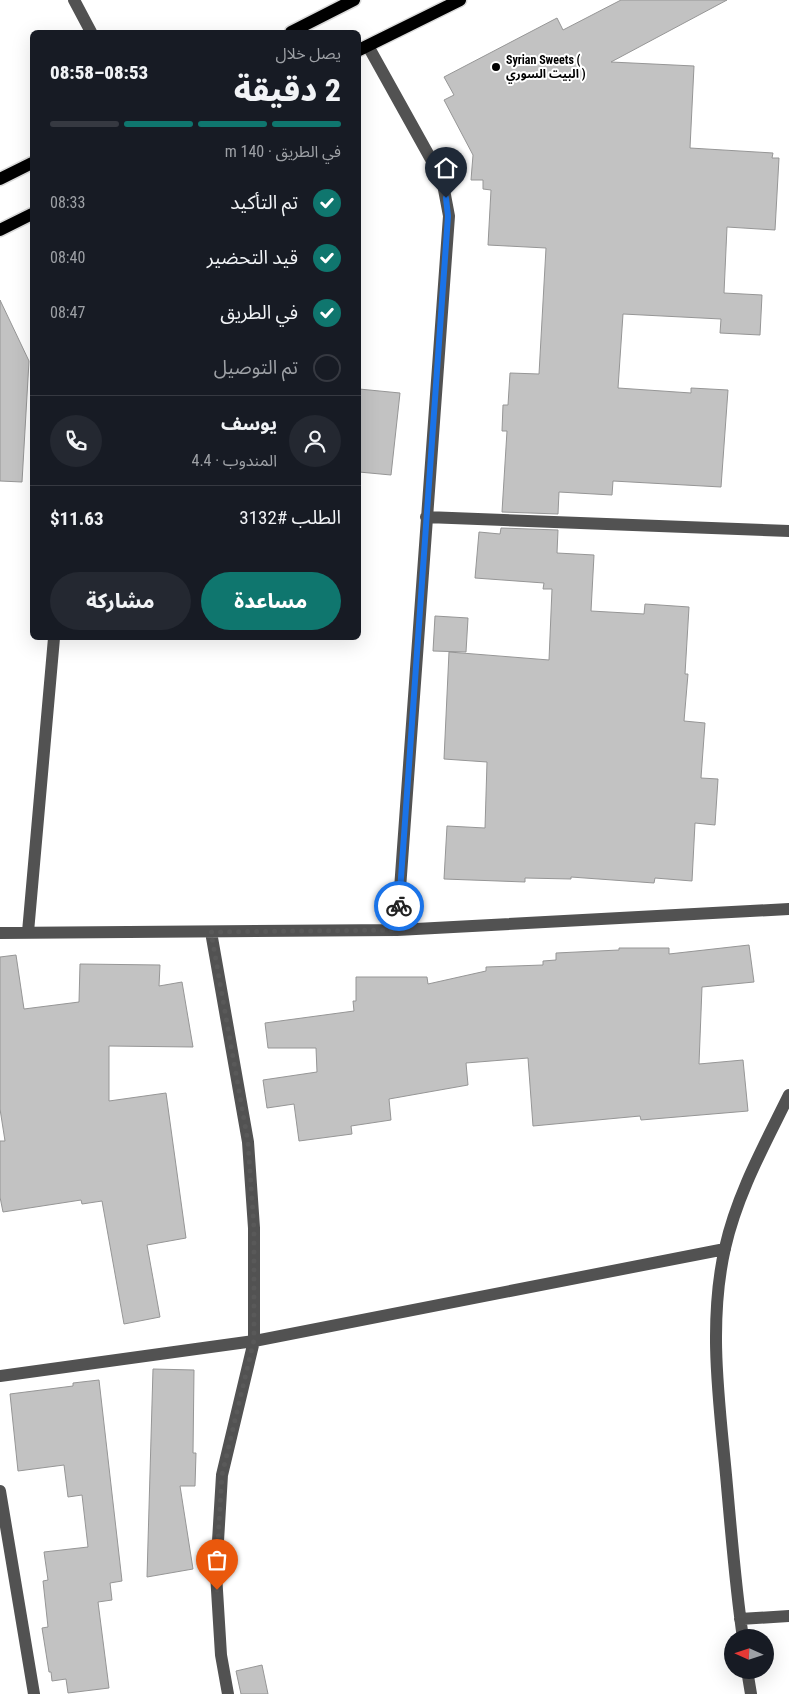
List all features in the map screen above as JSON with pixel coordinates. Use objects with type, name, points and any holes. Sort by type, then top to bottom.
[{"type":"main road","points":[[295,30],[354,0]]},
{"type":"main road","points":[[363,48],[460,0]]},
{"type":"main road","points":[[0,179],[30,164]]},
{"type":"main road","points":[[0,230],[30,215]]},
{"type":"street","points":[[74,0],[90,30]]},
{"type":"street","points":[[363,48],[442,180],[448,216],[397,930]]},
{"type":"street","points":[[426,518],[789,531]]},
{"type":"street","points":[[28,932],[54,640]]},
{"type":"street","points":[[0,934],[28,932],[397,930],[789,909]]},
{"type":"street","points":[[211,932],[248,1142],[254,1228],[254,1340],[222,1475],[216,1574],[221,1654],[228,1694]]},
{"type":"street","points":[[742,1629],[718,1395],[716,1332],[718,1295],[725,1249],[737,1207],[789,1094]]},
{"type":"street","points":[[0,1376],[254,1340],[725,1249]]},
{"type":"street","points":[[0,1491],[4,1542],[34,1694]]},
{"type":"street","points":[[740,1619],[789,1616]]},
{"type":"street","points":[[748,1679],[750,1694]]},
{"type":"building","points":[[621,0],[727,0],[611,62],[694,66],[690,148],[773,153],[772,158],[779,158],[775,230],[727,227],[724,293],[762,295],[760,335],[720,333],[721,319],[623,314],[618,388],[691,393],[691,388],[728,390],[721,487],[613,481],[612,495],[559,492],[558,514],[502,512],[507,431],[502,431],[503,405],[508,405],[510,373],[539,374],[546,248],[488,245],[491,190],[483,189],[483,180],[471,180],[473,155],[444,100],[454,95],[444,77],[557,18],[563,30]]},
{"type":"building","points":[[0,300],[29,361],[22,482],[0,481]]},
{"type":"building","points":[[361,389],[400,393],[391,475],[361,472]]},
{"type":"building","points":[[501,528],[558,530],[557,553],[594,555],[591,611],[644,614],[645,604],[689,607],[685,674],[688,674],[684,721],[705,723],[701,778],[718,779],[715,825],[695,823],[692,881],[655,878],[654,883],[571,877],[571,879],[525,878],[525,882],[444,879],[447,826],[485,828],[487,762],[444,759],[449,652],[549,660],[552,589],[543,589],[544,583],[475,578],[479,532],[500,534]]},
{"type":"building","points":[[435,616],[468,618],[466,652],[433,651]]},
{"type":"building","points":[[749,945],[754,982],[702,987],[699,1064],[743,1060],[748,1111],[641,1120],[640,1116],[533,1126],[528,1058],[466,1063],[468,1085],[389,1099],[391,1120],[351,1126],[352,1134],[299,1141],[294,1104],[267,1108],[263,1080],[317,1072],[316,1048],[268,1048],[265,1023],[354,1011],[353,1001],[356,1001],[356,977],[427,977],[428,984],[486,971],[486,967],[543,965],[543,961],[556,960],[556,953],[619,950],[619,948],[669,948],[669,954]]},
{"type":"building","points":[[16,955],[24,1009],[79,1002],[80,964],[160,965],[159,986],[182,982],[193,1047],[109,1046],[109,1101],[166,1093],[186,1238],[147,1245],[160,1317],[124,1324],[102,1201],[82,1204],[81,1200],[3,1212],[0,1197],[0,1141],[5,1141],[0,1109],[0,957]]},
{"type":"building","points":[[153,1369],[194,1370],[193,1453],[196,1453],[195,1486],[180,1486],[193,1569],[147,1577]]},
{"type":"building","points":[[99,1380],[122,1581],[110,1583],[112,1600],[98,1602],[109,1688],[68,1693],[66,1679],[52,1681],[51,1672],[49,1672],[42,1628],[48,1627],[43,1581],[48,1580],[44,1552],[88,1547],[82,1495],[68,1497],[64,1465],[18,1471],[10,1394],[73,1386],[73,1383]]},
{"type":"building","points":[[262,1665],[268,1694],[241,1694],[236,1671]]},
{"type":"way so far","points":[[217,1590],[216,1574],[222,1475],[254,1340],[254,1228],[248,1142],[211,932],[397,930],[399,906]]},
{"type":"place","name":"Syrian Sweets ( البيت السوري )","points":[[496,67]]},
{"type":"route","points":[[399,906],[448,216],[446,198]]}]
